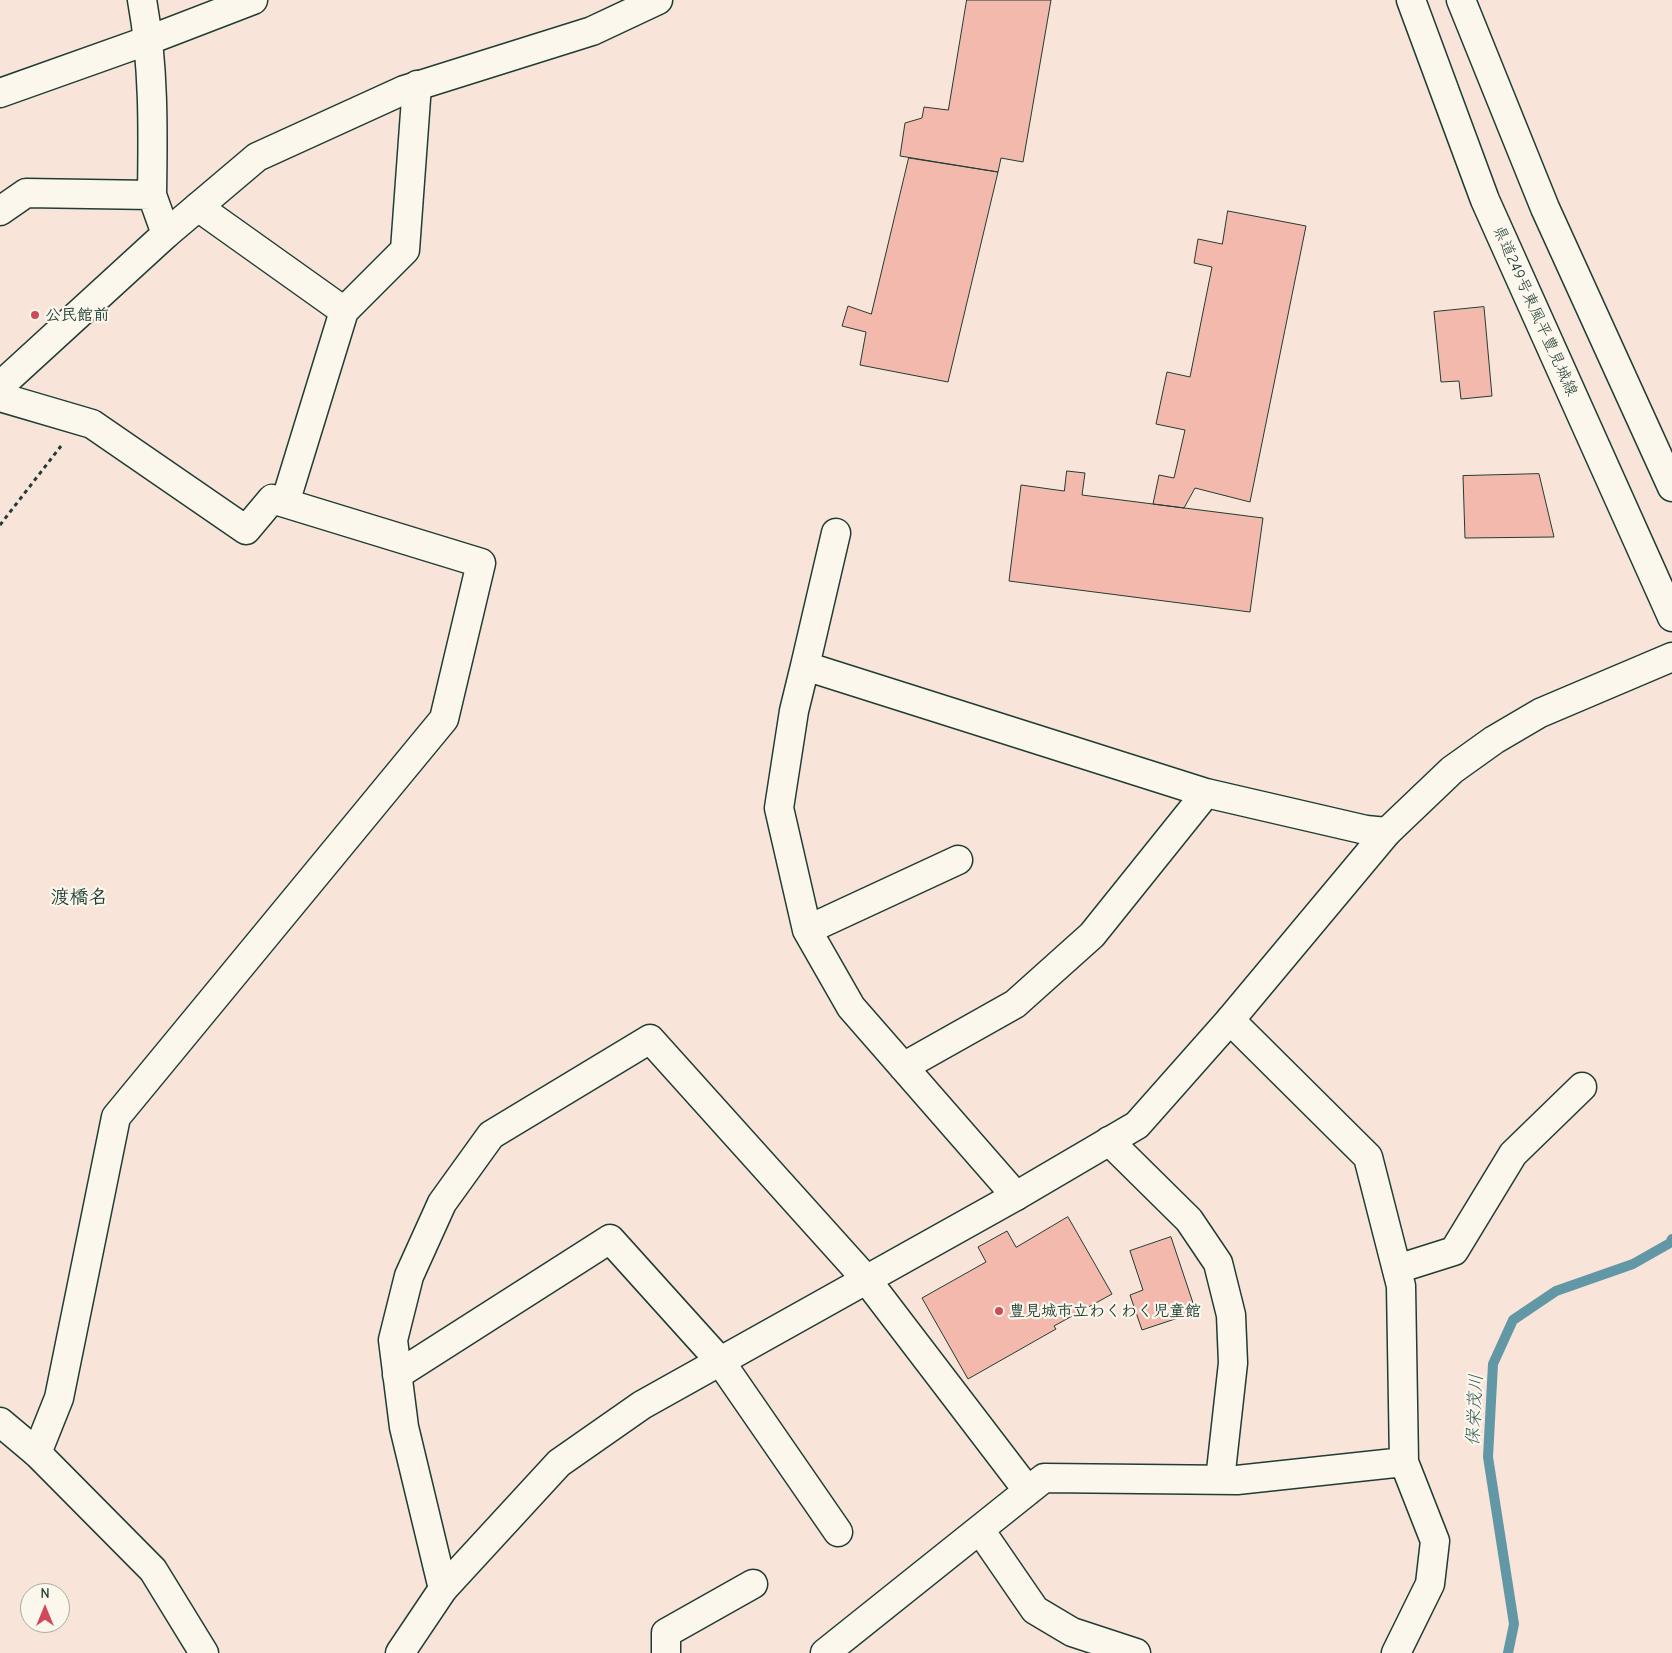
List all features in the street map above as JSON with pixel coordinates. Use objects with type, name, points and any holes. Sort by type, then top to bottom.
[{"type":"street","points":[[142,0],[149,40],[153,133],[152,195],[166,234]]},
{"type":"street","points":[[0,93],[149,40],[253,0]]},
{"type":"street","points":[[0,386],[166,234],[257,157],[416,85],[592,31],[658,0]]},
{"type":"street","name":"県道249号東風平豊見城線","points":[[1411,0],[1485,200],[1672,617]]},
{"type":"street","points":[[1462,0],[1471,30],[1545,208],[1672,487]]},
{"type":"street","points":[[285,503],[344,311],[405,250],[416,85]]},
{"type":"street","points":[[0,212],[26,193],[152,195]]},
{"type":"street","points":[[198,206],[344,311]]},
{"type":"street","points":[[0,397],[92,424],[246,530],[272,499],[481,563],[444,719],[116,1117],[59,1398],[37,1453]]},
{"type":"street","points":[[836,533],[794,711],[779,808],[806,930],[851,1007],[1016,1196]]},
{"type":"street","points":[[403,1652],[443,1589],[559,1463],[642,1405],[1016,1196],[1137,1125],[1230,1020],[1387,832],[1452,770],[1494,740],[1540,713],[1672,657]]},
{"type":"street","points":[[805,666],[1206,793],[1366,830],[1387,832]]},
{"type":"street","points":[[903,1067],[1015,1004],[1092,935],[1206,793]]},
{"type":"street","points":[[806,930],[958,860]]},
{"type":"street","points":[[1230,1020],[1368,1157],[1401,1286],[1404,1462],[1435,1541],[1430,1584],[1396,1653]]},
{"type":"street","points":[[443,1589],[404,1426],[392,1340],[409,1276],[442,1203],[491,1135],[650,1039],[866,1279],[1028,1491]]},
{"type":"street","points":[[1397,1269],[1454,1251],[1513,1154],[1582,1087]]},
{"type":"street","points":[[1109,1141],[1189,1220],[1218,1263],[1231,1315],[1232,1363],[1220,1480]]},
{"type":"street","points":[[397,1375],[610,1239],[720,1361],[838,1532]]},
{"type":"street","points":[[0,1422],[37,1453],[153,1570],[204,1653]]},
{"type":"street","points":[[825,1653],[1044,1478],[1220,1480],[1404,1462]]},
{"type":"street","points":[[980,1530],[1035,1610],[1064,1640],[1136,1653]]},
{"type":"street","points":[[666,1653],[666,1633],[753,1584]]},
{"type":"path","points":[[0,525],[81,421]]},
{"type":"building","points":[[967,0],[1051,0],[1023,162],[1001,158],[998,172],[900,156],[905,123],[922,118],[924,107],[948,110]]},
{"type":"building","points":[[909,158],[998,172],[948,382],[860,365],[866,332],[842,326],[848,306],[871,314]]},
{"type":"building","points":[[1228,211],[1306,226],[1250,502],[1195,488],[1184,508],[1153,504],[1159,475],[1174,478],[1185,430],[1156,424],[1167,372],[1190,377],[1212,267],[1194,263],[1198,239],[1222,244]]},
{"type":"building","points":[[1484,307],[1492,396],[1461,399],[1459,381],[1441,382],[1434,312]]},
{"type":"building","points":[[1067,471],[1085,473],[1082,495],[1263,518],[1250,612],[1009,581],[1021,485],[1064,491]]},
{"type":"building","points":[[1539,474],[1554,537],[1465,538],[1463,476]]},
{"type":"building","points":[[1068,1217],[1112,1294],[1054,1326],[1056,1329],[968,1379],[922,1298],[986,1262],[978,1247],[1007,1231],[1016,1247]]},
{"type":"building","points":[[1171,1237],[1196,1312],[1142,1330],[1130,1295],[1143,1290],[1130,1251]]},
{"type":"waterway","name":"保栄茂川","points":[[1508,1653],[1514,1624],[1488,1457],[1493,1364],[1513,1320],[1556,1291],[1633,1264],[1670,1243],[1672,1239]]},
{"type":"place","name":"公民館前","points":[[35,315]]},
{"type":"place","name":"豊見城市立わくわく児童館","points":[[999,1311]]},
{"type":"district","name":"渡橋名","points":[[79,898]]}]
